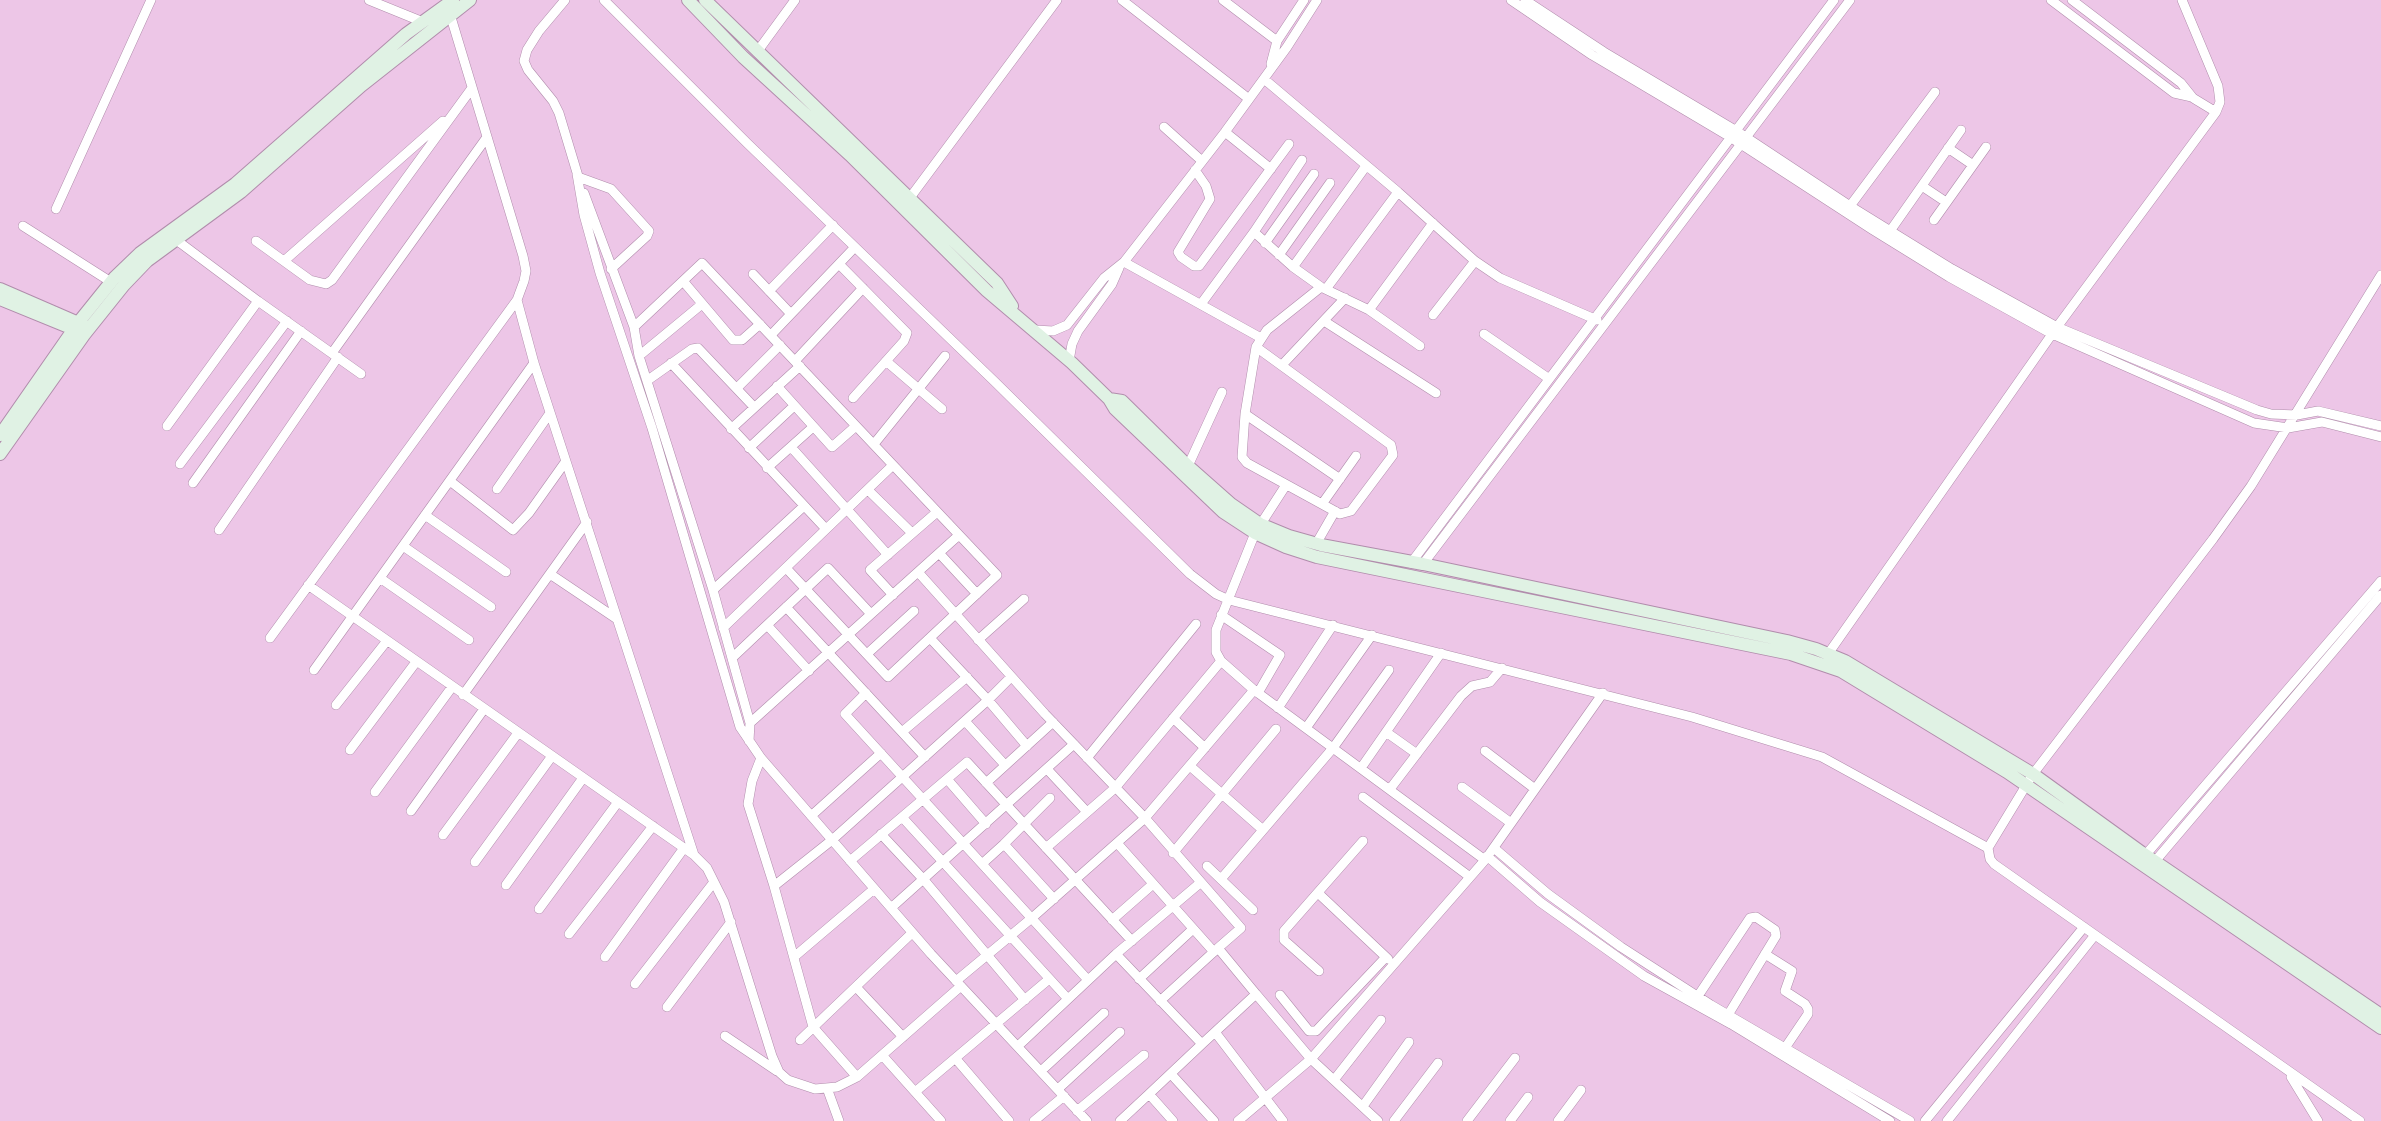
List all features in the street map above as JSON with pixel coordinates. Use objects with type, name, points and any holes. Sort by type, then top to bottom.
[{"type":"main road","points":[[0,454],[111,282],[140,253],[235,184],[353,79],[453,0]]},
{"type":"main road","points":[[0,435],[81,328],[147,261],[241,192],[360,86],[470,0]]},
{"type":"main road","points":[[688,0],[743,57],[850,155],[987,291],[1069,361],[1109,399],[1115,410],[1223,512],[1286,547],[1317,557],[1814,660],[1840,671],[2029,780]]},
{"type":"main road","points":[[705,0],[996,283],[1017,315]]},
{"type":"main road","points":[[0,289],[81,328]]},
{"type":"main road","points":[[0,299],[81,328]]},
{"type":"main road","points":[[1109,399],[1122,401],[1257,529],[1316,544],[1787,641],[1845,661],[2029,780],[2381,1028]]},
{"type":"main road","points":[[2147,862],[2381,1015]]},
{"type":"street","points":[[56,209],[151,0]]},
{"type":"street","points":[[369,0],[423,22]]},
{"type":"street","points":[[565,0],[539,31],[527,50],[524,61],[559,113],[578,175],[634,327],[639,356],[732,657],[750,723],[749,743]]},
{"type":"street","points":[[604,0],[1206,587],[1333,625],[1692,717],[1822,757],[1988,848]]},
{"type":"street","points":[[757,52],[795,0]]},
{"type":"street","points":[[909,200],[1057,0]]},
{"type":"street","points":[[1122,0],[1249,99]]},
{"type":"street","points":[[1223,0],[1277,41]]},
{"type":"street","points":[[1270,69],[1277,41],[1304,0]]},
{"type":"street","points":[[1069,361],[1078,331],[1112,284],[1122,264],[1225,132],[1317,0]]},
{"type":"street","points":[[1511,0],[1592,55],[1732,134]]},
{"type":"street","points":[[1525,0],[1888,234]]},
{"type":"street","points":[[1417,563],[1548,378],[1834,0]]},
{"type":"street","points":[[1417,563],[1605,324],[1850,0]]},
{"type":"street","points":[[2052,0],[2174,93],[2193,98],[2216,112]]},
{"type":"street","points":[[2072,0],[2181,83],[2193,98]]},
{"type":"street","points":[[1828,654],[2054,330],[2216,112],[2220,102],[2218,86],[2182,0]]},
{"type":"street","points":[[270,638],[517,300],[526,271],[450,14]]},
{"type":"street","points":[[1264,79],[1398,191],[1475,261],[1500,278],[1605,324]]},
{"type":"street","points":[[256,241],[317,283],[326,284],[472,88]]},
{"type":"street","points":[[1850,206],[1935,92]]},
{"type":"street","points":[[284,261],[457,110]]},
{"type":"street","points":[[1164,127],[1202,161]]},
{"type":"street","points":[[1888,234],[1961,130]]},
{"type":"street","points":[[1225,132],[1271,169]]},
{"type":"street","points":[[219,530],[335,355],[487,137]]},
{"type":"street","points":[[1743,141],[1850,206],[1949,277],[2054,330],[2254,424],[2288,428],[2322,422],[2381,437]]},
{"type":"street","points":[[1195,170],[1206,186],[1210,199],[1178,252],[1194,266],[1199,266],[1289,144]]},
{"type":"street","points":[[1934,220],[1986,147]]},
{"type":"street","points":[[1948,148],[1973,165]]},
{"type":"street","points":[[1201,304],[1302,160]]},
{"type":"street","points":[[1293,267],[1367,166]]},
{"type":"street","points":[[1265,243],[1314,174]]},
{"type":"street","points":[[578,175],[611,189],[649,231],[647,236],[611,269]]},
{"type":"street","points":[[578,175],[584,215],[600,273],[656,440],[740,727],[761,758],[912,933],[1087,1121]]},
{"type":"street","points":[[1279,255],[1330,183]]},
{"type":"street","points":[[1922,186],[1946,202]]},
{"type":"street","points":[[1122,264],[1201,304],[1259,342],[1282,365],[1391,445],[1393,455],[1351,511],[1340,514],[1247,463],[1242,457],[1245,414],[1259,342],[1267,330],[1323,288],[1398,191]]},
{"type":"street","points":[[1369,310],[1433,223]]},
{"type":"street","points":[[769,291],[833,225]]},
{"type":"street","points":[[23,226],[111,282]]},
{"type":"street","points":[[1254,232],[1293,267],[1323,288],[1369,310],[1420,345]]},
{"type":"street","points":[[176,239],[361,374]]},
{"type":"street","points":[[771,335],[855,247]]},
{"type":"street","points":[[1433,315],[1475,261]]},
{"type":"street","points":[[634,327],[702,263],[997,575],[888,677],[786,568]]},
{"type":"street","points":[[839,264],[907,332],[904,341],[853,398]]},
{"type":"street","points":[[1035,330],[1053,331],[1067,325],[1104,278],[1122,264]]},
{"type":"street","points":[[753,274],[790,314]]},
{"type":"street","points":[[2360,1121],[1994,864],[1988,848],[2029,780],[2213,539],[2297,415],[2381,275]]},
{"type":"street","points":[[683,281],[728,335],[738,342],[760,324]]},
{"type":"street","points":[[731,429],[777,386],[863,288]]},
{"type":"street","points":[[1282,365],[1345,298]]},
{"type":"street","points":[[517,300],[534,363],[694,855]]},
{"type":"street","points":[[167,426],[258,301]]},
{"type":"street","points":[[639,356],[702,304]]},
{"type":"street","points":[[180,464],[287,321]]},
{"type":"street","points":[[1324,321],[1436,393]]},
{"type":"street","points":[[2054,330],[2257,410],[2271,414],[2297,415],[2318,411],[2381,426]]},
{"type":"street","points":[[193,483],[302,331]]},
{"type":"street","points":[[1484,334],[1548,378]]},
{"type":"street","points":[[737,388],[780,345]]},
{"type":"street","points":[[648,380],[698,348],[754,407]]},
{"type":"street","points":[[874,444],[945,356]]},
{"type":"street","points":[[886,361],[942,409]]},
{"type":"street","points":[[314,670],[534,363]]},
{"type":"street","points":[[671,363],[826,530]]},
{"type":"street","points":[[777,386],[832,447],[856,426]]},
{"type":"street","points":[[1188,466],[1222,392]]},
{"type":"street","points":[[749,448],[794,406]]},
{"type":"street","points":[[497,489],[550,413]]},
{"type":"street","points":[[1245,414],[1340,479]]},
{"type":"street","points":[[767,468],[813,427]]},
{"type":"street","points":[[791,447],[888,555]]},
{"type":"street","points":[[1322,504],[1356,456]]},
{"type":"street","points":[[450,481],[513,530],[529,513],[566,461]]},
{"type":"street","points":[[723,628],[893,465]]},
{"type":"street","points":[[1286,485],[1257,529],[1221,615],[1216,630],[1216,652],[1221,661],[1256,692],[1644,976],[1731,1024],[1890,1121]]},
{"type":"street","points":[[867,490],[912,533]]},
{"type":"street","points":[[713,590],[804,506]]},
{"type":"street","points":[[1316,544],[1335,511]]},
{"type":"street","points":[[893,595],[870,570],[937,512]]},
{"type":"street","points":[[425,515],[506,572]]},
{"type":"street","points":[[463,695],[587,522]]},
{"type":"street","points":[[750,723],[960,535]]},
{"type":"street","points":[[403,546],[491,607]]},
{"type":"street","points":[[939,553],[977,594]]},
{"type":"street","points":[[732,657],[828,568],[872,614]]},
{"type":"street","points":[[919,572],[1053,722],[1145,818],[1241,928],[1160,1001]]},
{"type":"street","points":[[550,574],[617,619]]},
{"type":"street","points":[[380,578],[469,640]]},
{"type":"street","points":[[2147,862],[2381,581]]},
{"type":"street","points":[[308,585],[694,855],[707,868],[732,922],[779,1072]]},
{"type":"street","points":[[2147,862],[2381,595]]},
{"type":"street","points":[[978,640],[1024,599]]},
{"type":"street","points":[[786,607],[925,757]]},
{"type":"street","points":[[867,654],[915,611]]},
{"type":"street","points":[[725,1036],[788,1080],[815,1089],[837,1087],[857,1076],[903,1037],[1009,936],[1145,818],[1256,692],[1280,654],[1221,615]]},
{"type":"street","points":[[1087,758],[1196,624]]},
{"type":"street","points":[[767,625],[809,670]]},
{"type":"street","points":[[1278,708],[1333,625]]},
{"type":"street","points":[[1306,728],[1372,635]]},
{"type":"street","points":[[930,638],[1027,746]]},
{"type":"street","points":[[336,705],[386,642]]},
{"type":"street","points":[[1361,768],[1441,653]]},
{"type":"street","points":[[1046,848],[1115,788],[1221,661]]},
{"type":"street","points":[[350,750],[416,662]]},
{"type":"street","points":[[1390,789],[1467,689],[1490,682],[1502,668]]},
{"type":"street","points":[[1221,879],[1333,748],[1389,670]]},
{"type":"street","points":[[902,732],[967,677]]},
{"type":"street","points":[[774,886],[904,777],[1012,677]]},
{"type":"street","points":[[375,793],[452,687]]},
{"type":"street","points":[[866,693],[845,714],[984,863],[1088,980]]},
{"type":"street","points":[[1241,1120],[1311,1059],[1470,877],[1494,848],[1603,693]]},
{"type":"street","points":[[411,811],[484,709]]},
{"type":"street","points":[[1173,718],[1205,748]]},
{"type":"street","points":[[965,721],[1005,765]]},
{"type":"street","points":[[986,783],[1053,722]]},
{"type":"street","points":[[1173,853],[1276,729]]},
{"type":"street","points":[[1387,732],[1417,754]]},
{"type":"street","points":[[443,835],[518,733]]},
{"type":"street","points":[[891,908],[1074,744]]},
{"type":"street","points":[[1485,751],[1535,789]]},
{"type":"street","points":[[811,816],[881,752]]},
{"type":"street","points":[[475,862],[552,756]]},
{"type":"street","points":[[761,758],[752,781],[748,804],[813,1027],[857,1076]]},
{"type":"street","points":[[850,861],[967,762],[1132,941]]},
{"type":"street","points":[[1190,766],[1263,830]]},
{"type":"street","points":[[1047,769],[1087,812]]},
{"type":"street","points":[[506,885],[583,778]]},
{"type":"street","points":[[947,779],[986,824]]},
{"type":"street","points":[[1462,788],[1511,823]]},
{"type":"street","points":[[1363,797],[1470,877]]},
{"type":"street","points":[[984,863],[1050,798]]},
{"type":"street","points":[[539,909],[618,802]]},
{"type":"street","points":[[902,817],[1068,999]]},
{"type":"street","points":[[569,934],[653,826]]},
{"type":"street","points":[[881,834],[924,880],[1025,1000]]},
{"type":"street","points":[[1320,971],[1284,940],[1284,931],[1363,841]]},
{"type":"street","points":[[1117,843],[1193,929],[1256,994],[1311,1059],[1378,1121]]},
{"type":"street","points":[[1004,844],[1054,899]]},
{"type":"street","points":[[605,957],[684,848]]},
{"type":"street","points":[[1494,848],[1558,902],[1621,947],[1728,1015],[1910,1121]]},
{"type":"street","points":[[1207,866],[1253,910]]},
{"type":"street","points":[[635,984],[714,882]]},
{"type":"street","points":[[1018,1046],[1116,954],[1200,883]]},
{"type":"street","points":[[1112,920],[1153,884]]},
{"type":"street","points":[[794,957],[874,889]]},
{"type":"street","points":[[1318,893],[1394,964]]},
{"type":"street","points":[[1698,996],[1751,918],[1756,917],[1775,930],[1776,936],[1728,1015]]},
{"type":"street","points":[[667,1007],[732,922]]},
{"type":"street","points":[[1925,1121],[2084,927]]},
{"type":"street","points":[[1139,979],[1193,929]]},
{"type":"street","points":[[800,1040],[912,933]]},
{"type":"street","points":[[1947,1121],[2095,935]]},
{"type":"street","points":[[1116,954],[1202,1044]]},
{"type":"street","points":[[1765,954],[1792,971],[1785,991],[1808,1009],[1808,1014],[1785,1048]]},
{"type":"street","points":[[1280,995],[1309,1031],[1316,1031],[1385,957]]},
{"type":"street","points":[[915,1092],[1048,980]]},
{"type":"street","points":[[856,987],[903,1037]]},
{"type":"street","points":[[1120,1121],[1256,994]]},
{"type":"street","points":[[1041,1071],[1104,1013]]},
{"type":"street","points":[[1334,1080],[1381,1020]]},
{"type":"street","points":[[1034,1121],[1120,1032]]},
{"type":"street","points":[[1215,1032],[1283,1121]]},
{"type":"street","points":[[1363,1106],[1409,1042]]},
{"type":"street","points":[[881,1055],[941,1121]]},
{"type":"street","points":[[1077,1111],[1144,1055]]},
{"type":"street","points":[[1467,1121],[1515,1058]]},
{"type":"street","points":[[956,1059],[1009,1121]]},
{"type":"street","points":[[1394,1121],[1438,1063]]},
{"type":"street","points":[[2288,1072],[2318,1121]]},
{"type":"street","points":[[1171,1074],[1214,1121]]},
{"type":"street","points":[[827,1088],[839,1121]]},
{"type":"street","points":[[1558,1121],[1581,1090]]},
{"type":"street","points":[[1149,1094],[1166,1119]]},
{"type":"street","points":[[1510,1121],[1528,1097]]}]
